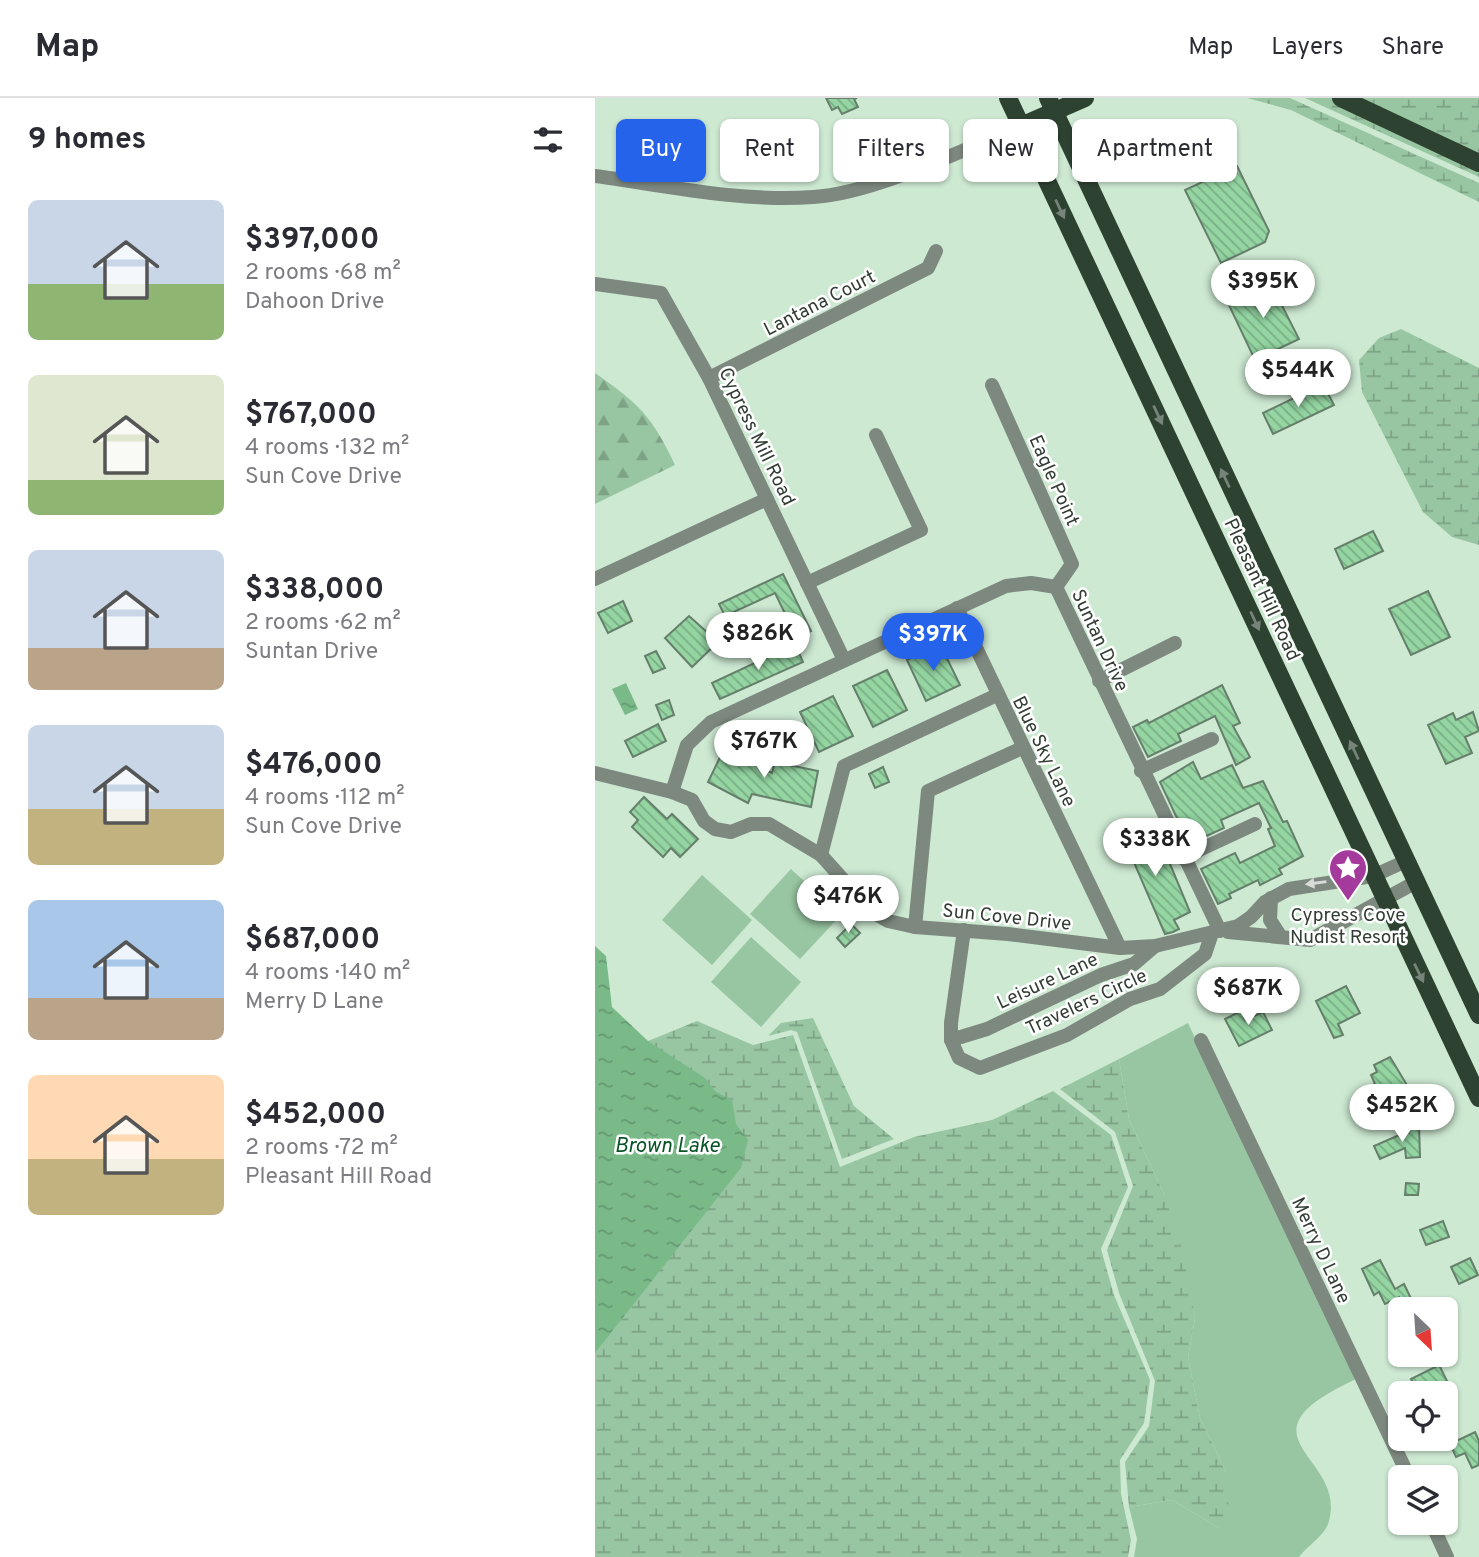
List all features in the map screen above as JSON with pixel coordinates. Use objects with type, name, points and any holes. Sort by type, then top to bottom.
[{"type":"main road","name":"Pleasant Hill Road","points":[[1008,98],[1018,119]]},
{"type":"main road","points":[[1031,119],[1051,105],[1085,98]]},
{"type":"main road","points":[[1342,98],[1479,163]]},
{"type":"main road","name":"Pleasant Hill Road","points":[[1051,105],[1479,1015]]},
{"type":"main road","name":"Pleasant Hill Road","points":[[1047,182],[1479,1098]]},
{"type":"street","points":[[595,176],[719,194],[815,197],[872,185],[963,149]]},
{"type":"street","name":"Lantana Court","points":[[709,378],[928,268],[936,251]]},
{"type":"street","name":"Cypress Mill Road","points":[[595,284],[661,293],[709,378],[844,660]]},
{"type":"street","name":"Eagle Point","points":[[992,384],[1072,564],[1056,587]]},
{"type":"street","points":[[807,583],[921,530],[876,435]]},
{"type":"street","points":[[595,579],[767,499]]},
{"type":"street","name":"Suntan Drive","points":[[672,792],[687,745],[711,722],[1006,586],[1031,583],[1056,587],[1216,932]]},
{"type":"street","name":"Blue Sky Lane","points":[[957,608],[1120,948]]},
{"type":"street","points":[[1099,681],[1175,643]]},
{"type":"street","points":[[821,855],[844,766],[997,695]]},
{"type":"street","points":[[1141,771],[1212,739]]},
{"type":"street","points":[[915,927],[928,791],[1022,748]]},
{"type":"street","name":"Sun Cove Drive","points":[[595,773],[672,792],[692,800],[704,821],[715,829],[731,832],[751,824],[769,824],[821,855],[873,912],[888,921],[915,927],[1120,948],[1155,946],[1216,932],[1251,918],[1271,898],[1307,884],[1373,876],[1406,861]]},
{"type":"street","points":[[1182,858],[1255,824]]},
{"type":"street","name":"Sun Cove Drive","points":[[1216,932],[1310,940],[1385,902],[1416,882]]},
{"type":"street","points":[[1271,898],[1271,920],[1281,937]]},
{"type":"street","points":[[951,1040],[964,930]]},
{"type":"street","name":"Travelers Circle","points":[[951,1040],[959,1058],[980,1068],[1067,1035],[1130,999],[1160,989],[1205,954],[1216,932]]},
{"type":"street","name":"Leisure Lane","points":[[951,1040],[987,1028],[1101,975],[1134,964],[1155,946]]},
{"type":"street","name":"Merry D Lane","points":[[1201,1040],[1403,1465]]},
{"type":"street","points":[[1437,1535],[1447,1557]]},
{"type":"green space","points":[[1247,98],[1290,98],[1479,183],[1479,202],[1291,110]]},
{"type":"green space","points":[[1305,98],[1479,98],[1479,177]]},
{"type":"green space","points":[[1401,329],[1479,368],[1479,545],[1452,537],[1423,512],[1362,392],[1359,360],[1379,338]]},
{"type":"green space","points":[[595,373],[643,412],[659,434],[675,465],[595,504]]},
{"type":"green space","points":[[791,869],[841,915],[800,959],[750,914]]},
{"type":"green space","points":[[702,875],[752,920],[712,965],[662,920]]},
{"type":"green space","points":[[751,937],[801,982],[761,1027],[711,982]]},
{"type":"green space","points":[[813,1018],[854,1106],[894,1139],[842,1159],[797,1032],[791,1030],[768,1036],[781,1023]]},
{"type":"green space","points":[[697,1021],[753,1045],[793,1035],[840,1167],[914,1137],[992,1120],[1053,1091],[1111,1135],[1128,1187],[1101,1249],[1114,1295],[1150,1380],[1144,1423],[1120,1460],[1121,1494],[1131,1540],[1128,1557],[595,1557],[595,1181],[648,1041]]},
{"type":"green space","points":[[1188,1023],[1356,1379],[1319,1400],[1300,1417],[1297,1433],[1302,1448],[1324,1481],[1331,1500],[1326,1529],[1299,1557],[1134,1557],[1137,1539],[1129,1507],[1172,1500],[1219,1528],[1226,1472],[1200,1418],[1188,1357],[1195,1318],[1164,1194],[1129,1119],[1119,1059]]},
{"type":"green space","points":[[1119,1059],[1129,1119],[1164,1194],[1183,1252],[1195,1318],[1188,1357],[1200,1418],[1226,1472],[1229,1510],[1219,1528],[1172,1500],[1129,1507],[1125,1462],[1149,1426],[1155,1381],[1119,1293],[1107,1250],[1133,1186],[1115,1132],[1060,1089]]},
{"type":"water","points":[[762,617],[770,619],[774,625],[769,642],[757,640],[754,645],[738,640],[738,619],[744,618],[751,622]]},
{"type":"water","points":[[626,683],[638,709],[625,715],[612,689]]},
{"type":"water","name":"Brown Lake","points":[[595,946],[606,956],[612,1007],[648,1041],[705,1078],[716,1092],[732,1100],[736,1124],[748,1140],[741,1168],[595,1353]]},
{"type":"building","points":[[826,98],[857,98],[854,99],[858,107],[842,114],[838,107],[832,110]]},
{"type":"building","points":[[1237,166],[1269,231],[1265,242],[1221,263],[1185,190],[1202,182],[1237,182]]},
{"type":"building","points":[[1269,280],[1299,339],[1255,360],[1227,301]]},
{"type":"building","points":[[1323,384],[1334,405],[1273,434],[1263,413]]},
{"type":"building","points":[[1373,531],[1383,551],[1344,569],[1335,549]]},
{"type":"building","points":[[783,574],[811,631],[797,638],[775,593],[725,616],[719,604]]},
{"type":"building","points":[[1428,591],[1450,637],[1411,655],[1389,609]]},
{"type":"building","points":[[623,601],[632,621],[608,633],[598,613]]},
{"type":"building","points":[[689,616],[718,642],[692,667],[665,638]]},
{"type":"building","points":[[795,644],[803,662],[720,699],[712,683]]},
{"type":"building","points":[[940,644],[960,685],[926,701],[907,660]]},
{"type":"building","points":[[656,651],[665,668],[653,673],[645,656]]},
{"type":"building","points":[[887,670],[907,710],[873,727],[853,686]]},
{"type":"building","points":[[1222,685],[1240,723],[1233,726],[1250,757],[1236,765],[1215,716],[1178,734],[1181,741],[1148,757],[1133,727],[1147,720],[1149,723]]},
{"type":"building","points":[[833,696],[853,736],[819,752],[800,712]]},
{"type":"building","points":[[669,700],[674,715],[662,720],[656,705]]},
{"type":"building","points":[[1473,712],[1479,731],[1465,737],[1472,753],[1446,764],[1428,725],[1453,713],[1456,720]]},
{"type":"building","points":[[658,724],[666,741],[633,757],[625,741]]},
{"type":"building","points":[[724,749],[772,773],[775,762],[818,771],[811,807],[752,794],[748,803],[708,782]]},
{"type":"building","points":[[1193,762],[1201,779],[1232,765],[1243,788],[1263,781],[1283,822],[1287,821],[1303,856],[1279,869],[1282,874],[1260,885],[1258,880],[1229,894],[1231,898],[1218,904],[1201,869],[1235,853],[1240,863],[1275,846],[1268,829],[1271,828],[1259,803],[1221,820],[1224,828],[1189,844],[1160,782]]},
{"type":"building","points":[[883,767],[889,782],[875,788],[869,774]]},
{"type":"building","points":[[644,797],[667,819],[672,814],[698,839],[680,857],[671,848],[663,857],[632,827],[638,820],[630,812]]},
{"type":"building","points":[[1139,823],[1156,857],[1165,852],[1190,912],[1174,920],[1179,929],[1173,932],[1165,934],[1133,860],[1129,862],[1116,835]]},
{"type":"building","points":[[851,924],[860,933],[845,947],[837,938]]},
{"type":"building","points":[[1346,986],[1360,1013],[1338,1024],[1343,1035],[1334,1038],[1316,1001]]},
{"type":"building","points":[[1241,1011],[1245,1020],[1263,1012],[1272,1030],[1239,1046],[1225,1019]]},
{"type":"building","points":[[1390,1057],[1416,1100],[1383,1117],[1368,1087],[1375,1084],[1371,1075],[1377,1072],[1374,1065]]},
{"type":"building","points":[[1419,1125],[1420,1157],[1406,1158],[1405,1148],[1380,1159],[1374,1146],[1404,1133],[1404,1126]]},
{"type":"building","points":[[1406,1183],[1419,1184],[1418,1195],[1405,1195]]},
{"type":"building","points":[[1443,1221],[1449,1237],[1426,1245],[1420,1230]]},
{"type":"building","points":[[1470,1258],[1478,1275],[1459,1284],[1451,1267]]},
{"type":"building","points":[[1380,1260],[1395,1289],[1404,1284],[1410,1297],[1388,1297],[1388,1302],[1385,1304],[1379,1292],[1374,1295],[1362,1269]]},
{"type":"building","points":[[1440,1367],[1447,1381],[1412,1381],[1411,1379]]},
{"type":"building","points":[[1475,1432],[1479,1441],[1479,1465],[1472,1468],[1465,1453],[1456,1457],[1453,1451],[1458,1451],[1458,1440]]},
{"type":"place","name":"Cypress Cove Nudist Resort","points":[[1348,902]]}]
